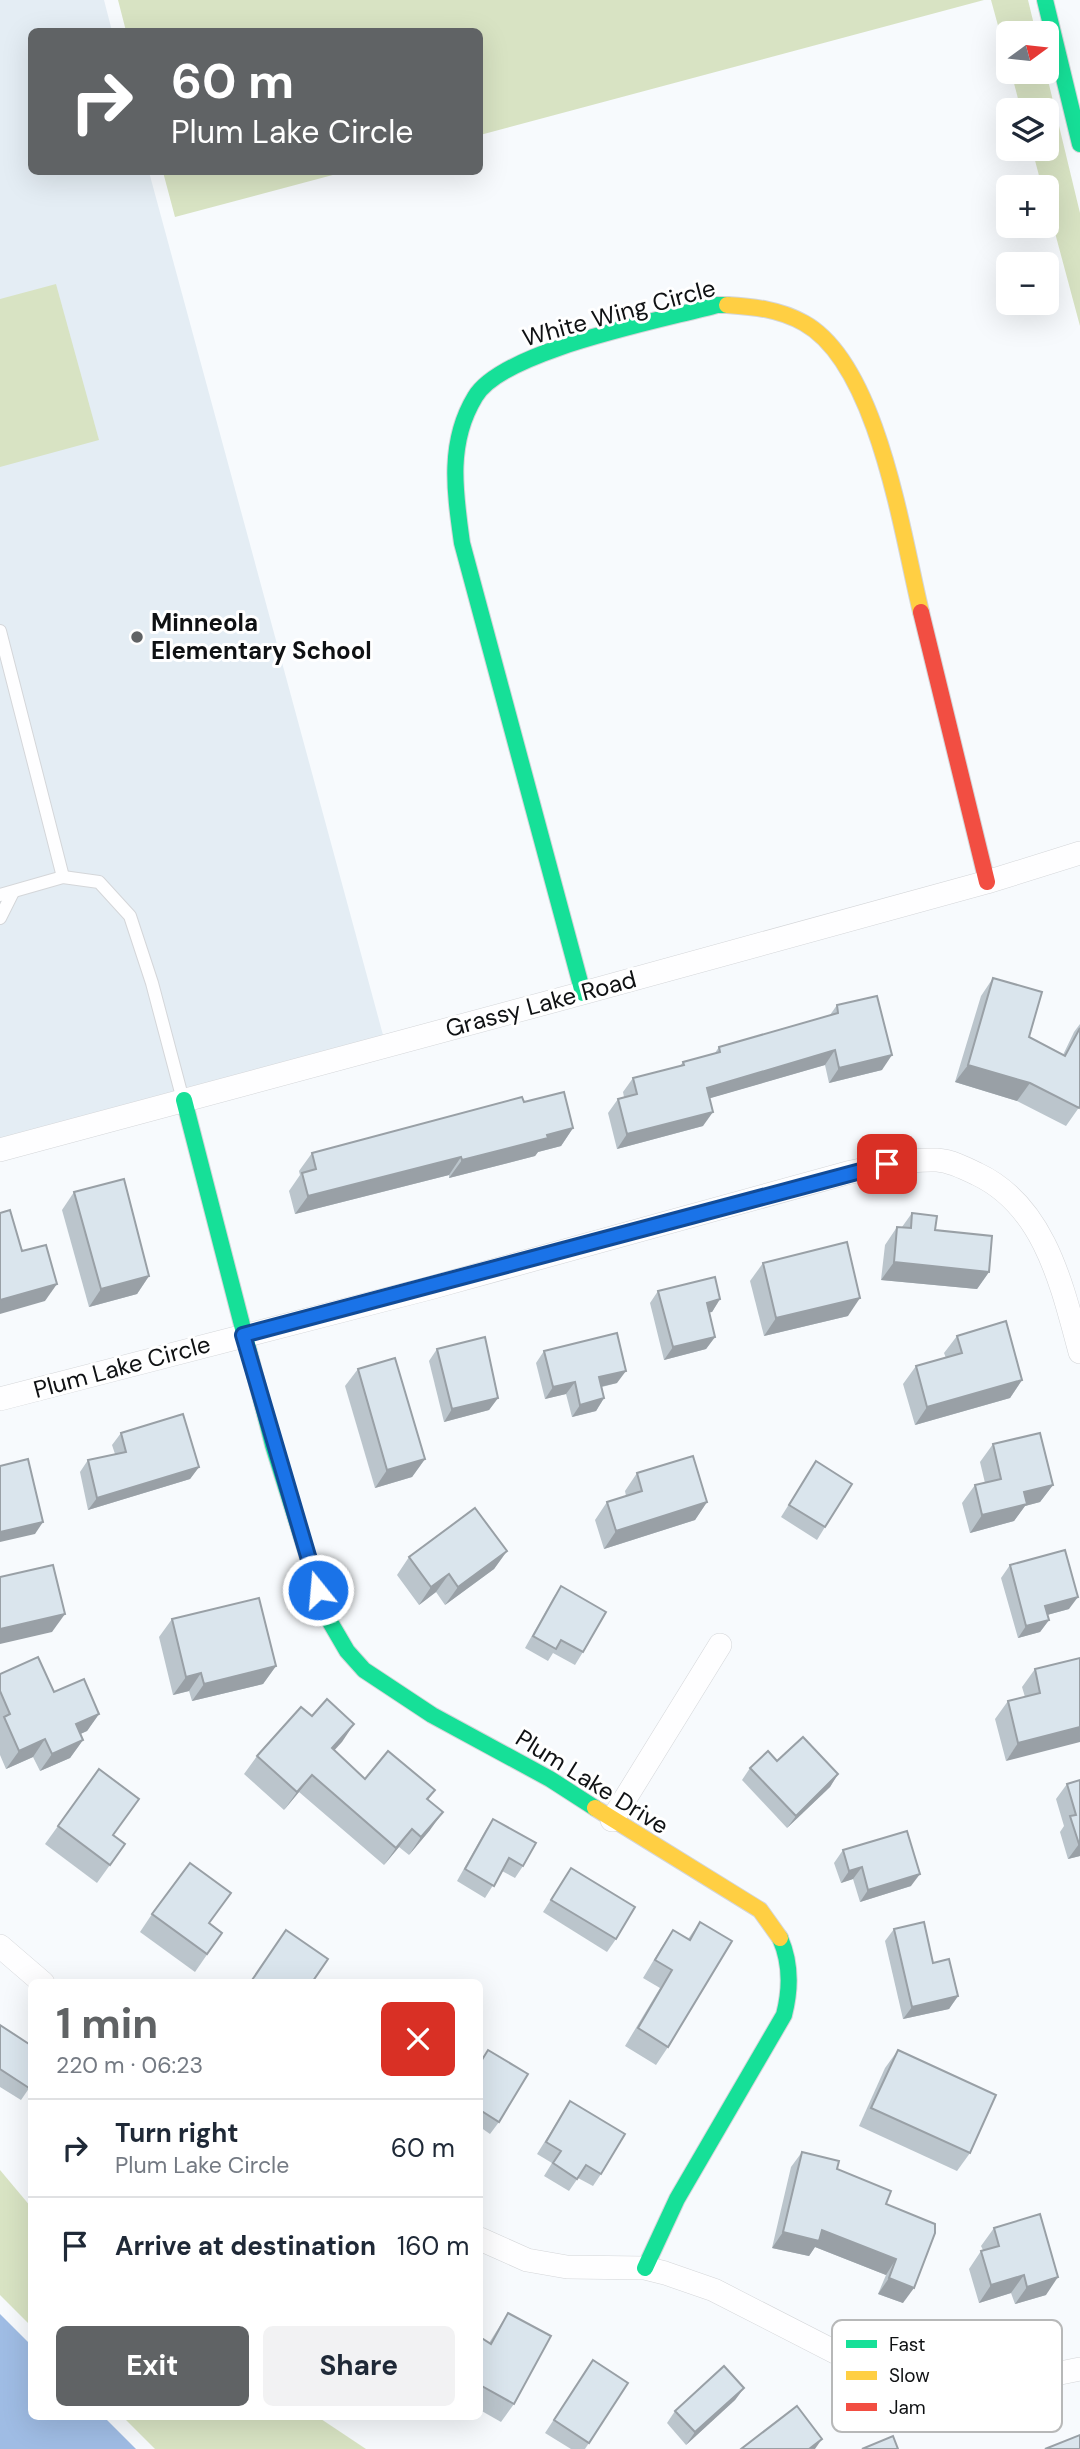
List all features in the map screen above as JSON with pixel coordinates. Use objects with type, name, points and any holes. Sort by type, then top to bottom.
[{"type":"street","points":[[1045,0],[1080,144]]},
{"type":"street","name":"White Wing Circle","points":[[583,993],[461,543],[454,482],[455,456],[462,425],[475,396],[487,381],[507,368],[565,346],[717,305],[761,307],[785,313],[807,324],[833,347],[853,374],[881,448],[987,882]]},
{"type":"street","name":"Grassy Lake Road","points":[[0,1150],[987,882],[1080,853]]},
{"type":"street","name":"Plum Lake Circle","points":[[184,1100],[243,1335]]},
{"type":"street","name":"Plum Lake Circle","points":[[0,1399],[576,1248],[847,1172],[906,1160],[940,1160],[992,1181],[1021,1206],[1058,1273],[1080,1352]]},
{"type":"street","name":"Plum Lake Drive","points":[[243,1335],[326,1615],[347,1651],[364,1670],[432,1715],[550,1779],[760,1910],[781,1939],[788,1961],[790,1993],[784,2015],[677,2199],[645,2268]]},
{"type":"street","points":[[612,1820],[720,1645]]},
{"type":"street","points":[[0,1946],[38,1979]]},
{"type":"street","points":[[483,2240],[527,2260],[567,2267],[645,2268],[714,2290],[832,2350]]},
{"type":"street","points":[[1062,2373],[1080,2370]]},
{"type":"lane","points":[[0,631],[63,877]]},
{"type":"lane","points":[[0,918],[6,894],[63,877],[99,882],[130,916],[152,983],[184,1100]]},
{"type":"shaded area","name":"Minneola Elementary School","points":[[0,0],[104,0],[111,28],[28,28],[28,175],[150,175],[386,1046],[0,1150]]},
{"type":"green space","points":[[118,0],[984,0],[483,134],[483,28],[125,28]]},
{"type":"green space","points":[[991,0],[1028,0],[1033,21],[997,21]]},
{"type":"green space","points":[[1014,84],[1049,84],[1052,98],[1018,98]]},
{"type":"green space","points":[[1059,126],[1080,213],[1080,326],[1056,238],[1059,238],[1059,175],[1039,175],[1035,161],[1059,161]]},
{"type":"green space","points":[[164,175],[333,175],[175,217]]},
{"type":"green space","points":[[56,284],[99,440],[0,467],[0,299]]},
{"type":"green space","points":[[0,2170],[28,2203],[28,2323],[0,2295]]},
{"type":"green space","points":[[126,2420],[322,2420],[366,2449],[155,2449]]},
{"type":"water","points":[[0,2314],[28,2342],[28,2420],[107,2420],[136,2449],[0,2449]]},
{"type":"building","points":[[993,978],[1042,992],[1029,1037],[1065,1056],[1080,1028],[1079,1108],[1030,1083],[968,1065]]},
{"type":"building","points":[[877,996],[892,1055],[839,1068],[835,1050],[707,1088],[713,1112],[627,1134],[618,1099],[637,1094],[633,1078],[684,1065],[683,1062],[720,1052],[719,1047],[838,1013],[837,1005]]},
{"type":"building","points":[[564,1092],[573,1128],[547,1135],[548,1138],[308,1196],[302,1173],[316,1169],[312,1153],[522,1097],[524,1102]]},
{"type":"building","points":[[124,1179],[149,1276],[101,1289],[74,1192]]},
{"type":"building","points":[[10,1210],[22,1251],[46,1245],[57,1284],[0,1300],[0,1213]]},
{"type":"building","points":[[912,1213],[937,1216],[935,1230],[992,1236],[989,1272],[894,1262],[897,1227],[911,1228]]},
{"type":"building","points":[[847,1242],[860,1298],[776,1318],[763,1263]]},
{"type":"building","points":[[715,1277],[720,1299],[707,1303],[715,1337],[673,1347],[658,1291]]},
{"type":"building","points":[[1006,1321],[1022,1380],[927,1407],[916,1366],[962,1353],[957,1336]]},
{"type":"building","points":[[617,1333],[626,1371],[599,1377],[604,1398],[580,1405],[575,1382],[553,1387],[544,1351]]},
{"type":"building","points":[[485,1337],[498,1398],[452,1409],[437,1349]]},
{"type":"building","points":[[395,1358],[425,1459],[387,1470],[358,1369]]},
{"type":"building","points":[[183,1414],[199,1467],[97,1498],[88,1460],[126,1452],[121,1433]]},
{"type":"building","points":[[1040,1433],[1053,1485],[1024,1492],[1027,1504],[982,1515],[975,1485],[1001,1479],[993,1444]]},
{"type":"building","points":[[693,1456],[707,1502],[616,1531],[607,1502],[642,1491],[637,1473]]},
{"type":"building","points":[[28,1459],[43,1522],[0,1532],[0,1466]]},
{"type":"building","points":[[816,1461],[852,1484],[825,1527],[789,1505]]},
{"type":"building","points":[[475,1508],[507,1551],[458,1587],[449,1574],[431,1587],[409,1557]]},
{"type":"building","points":[[1065,1550],[1078,1597],[1045,1606],[1049,1620],[1026,1626],[1010,1565]]},
{"type":"building","points":[[53,1565],[65,1614],[0,1629],[0,1577]]},
{"type":"building","points":[[561,1586],[606,1612],[583,1652],[561,1640],[556,1649],[533,1636]]},
{"type":"building","points":[[259,1598],[276,1666],[204,1684],[201,1673],[186,1677],[172,1619]]},
{"type":"building","points":[[38,1657],[54,1692],[84,1679],[99,1714],[76,1724],[83,1740],[52,1754],[45,1739],[19,1751],[4,1717],[10,1714],[0,1691],[0,1674]]},
{"type":"building","points":[[1080,1658],[1080,1727],[1018,1743],[1008,1701],[1040,1693],[1035,1669]]},
{"type":"building","points":[[327,1699],[354,1724],[332,1748],[365,1779],[388,1751],[435,1790],[427,1799],[443,1812],[421,1837],[412,1829],[396,1848],[312,1775],[297,1792],[257,1756],[301,1707],[312,1716]]},
{"type":"building","points":[[803,1737],[838,1774],[796,1816],[750,1768],[768,1751],[777,1761]]},
{"type":"building","points":[[99,1769],[139,1799],[113,1835],[125,1844],[110,1865],[58,1826]]},
{"type":"building","points":[[1080,1780],[1079,1844],[1070,1816],[1076,1815],[1067,1784]]},
{"type":"building","points":[[493,1819],[536,1843],[523,1866],[509,1858],[494,1886],[465,1869]]},
{"type":"building","points":[[907,1831],[920,1874],[868,1890],[862,1867],[849,1871],[843,1850]]},
{"type":"building","points":[[190,1863],[231,1893],[209,1923],[222,1933],[207,1954],[152,1914]]},
{"type":"building","points":[[571,1868],[635,1907],[616,1939],[551,1900]]},
{"type":"building","points":[[700,1922],[732,1941],[668,2047],[638,2028],[672,1970],[655,1960],[673,1930],[690,1940]]},
{"type":"building","points":[[924,1922],[933,1963],[949,1959],[958,1996],[912,2007],[894,1929]]},
{"type":"building","points":[[286,1930],[328,1959],[314,1979],[253,1979]]},
{"type":"building","points":[[0,2025],[28,2043],[28,2087],[0,2069]]},
{"type":"building","points":[[488,2050],[528,2074],[499,2122],[483,2112],[483,2058]]},
{"type":"building","points":[[898,2050],[996,2095],[970,2153],[871,2108]]},
{"type":"building","points":[[570,2101],[625,2134],[601,2174],[586,2165],[577,2179],[553,2163],[561,2151],[546,2142]]},
{"type":"building","points":[[802,2152],[839,2161],[837,2169],[891,2191],[886,2204],[935,2224],[935,2233],[914,2288],[889,2278],[896,2259],[822,2230],[819,2241],[783,2232]]},
{"type":"building","points":[[1040,2214],[1058,2277],[1027,2287],[1024,2275],[991,2285],[981,2251],[999,2246],[994,2228]]},
{"type":"building","points":[[508,2313],[551,2336],[514,2404],[483,2387],[483,2339],[491,2344]]},
{"type":"building","points":[[593,2360],[628,2383],[589,2443],[554,2420]]},
{"type":"building","points":[[724,2366],[744,2388],[695,2432],[675,2411]]},
{"type":"building","points":[[797,2406],[822,2439],[809,2449],[741,2449]]},
{"type":"building","points":[[1080,2435],[1080,2449],[1045,2449]]},
{"type":"building","points":[[893,2436],[898,2449],[862,2449]]},
{"type":"traffic: fast","points":[[1045,0],[1080,144]]},
{"type":"traffic: fast","points":[[583,993],[462,543],[455,468],[460,432],[475,397],[491,380],[517,365],[549,351],[624,328],[717,305],[727,305]]},
{"type":"traffic: fast","points":[[184,1100],[273,1445],[326,1615],[347,1651],[364,1670],[432,1715],[550,1779],[595,1808]]},
{"type":"traffic: fast","points":[[645,2268],[677,2199],[784,2015],[789,1976],[780,1938]]},
{"type":"traffic: slow","points":[[727,305],[776,312],[804,323],[829,344],[851,374],[869,412],[883,454],[921,612]]},
{"type":"traffic: slow","points":[[595,1808],[760,1910],[780,1938]]},
{"type":"traffic: jam","points":[[921,612],[987,882]]},
{"type":"place","name":"Minneola Elementary School","points":[[137,637]]},
{"type":"route","points":[[318,1590],[273,1445],[243,1335],[430,1288],[847,1172],[887,1164]]}]
